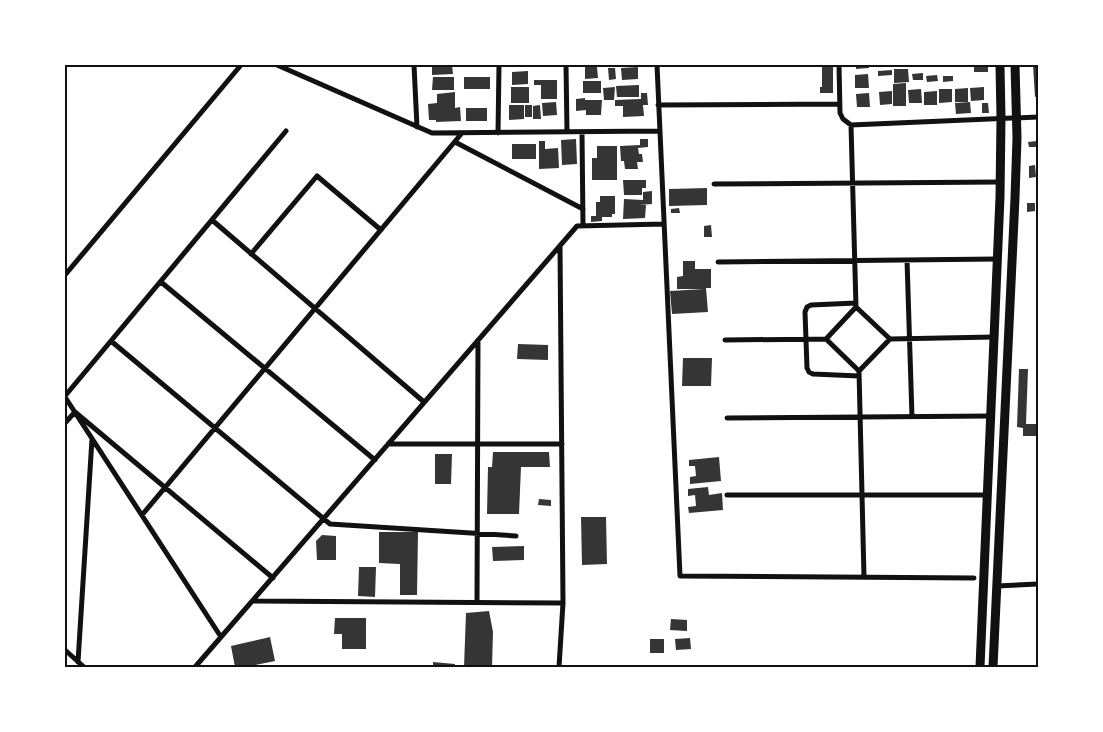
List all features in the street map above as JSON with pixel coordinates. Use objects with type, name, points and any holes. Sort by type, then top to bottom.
[{"type":"street","points":[[65,275],[241,65]]},
{"type":"street","points":[[277,65],[432,133],[660,131]]},
{"type":"street","points":[[414,65],[417,127]]},
{"type":"street","points":[[498,133],[499,65]]},
{"type":"street","points":[[566,65],[567,132]]},
{"type":"street","points":[[657,65],[680,576],[974,578]]},
{"type":"street","points":[[839,65],[840,112],[843,119],[851,125],[1038,117]]},
{"type":"street","points":[[980,667],[1000,182],[1000,65]]},
{"type":"street","points":[[993,667],[1015,198],[1016,65]]},
{"type":"street","points":[[658,105],[839,104]]},
{"type":"street","points":[[826,339],[856,305],[851,125]]},
{"type":"street","points":[[221,637],[65,397],[286,131]]},
{"type":"street","points":[[582,132],[582,226]]},
{"type":"street","points":[[142,515],[462,133]]},
{"type":"street","points":[[455,142],[582,209]]},
{"type":"street","points":[[251,254],[317,176],[381,230]]},
{"type":"street","points":[[714,184],[1000,182]]},
{"type":"street","points":[[212,220],[424,402]]},
{"type":"street","points":[[195,667],[577,226],[664,224]]},
{"type":"street","points":[[559,667],[563,603],[560,246]]},
{"type":"street","points":[[718,262],[997,259]]},
{"type":"street","points":[[907,260],[912,417]]},
{"type":"street","points":[[160,282],[374,460]]},
{"type":"street","points":[[890,339],[859,373],[811,373],[807,368],[805,312],[807,307],[811,305],[856,305],[890,339],[994,337]]},
{"type":"street","points":[[725,340],[826,339],[859,373],[864,577]]},
{"type":"street","points":[[478,340],[478,602]]},
{"type":"street","points":[[112,341],[330,524],[516,536]]},
{"type":"street","points":[[65,423],[75,412]]},
{"type":"street","points":[[75,412],[273,578]]},
{"type":"street","points":[[726,418],[991,416]]},
{"type":"street","points":[[78,662],[92,438]]},
{"type":"street","points":[[388,444],[562,444]]},
{"type":"street","points":[[727,495],[987,495]]},
{"type":"street","points":[[997,586],[1038,584]]},
{"type":"street","points":[[253,601],[563,603]]},
{"type":"street","points":[[65,650],[84,667]]},
{"type":"building","points":[[432,65],[452,65],[453,74],[432,75]]},
{"type":"building","points":[[822,65],[833,65],[833,93],[820,93],[820,87],[822,87]]},
{"type":"building","points":[[856,65],[869,65],[869,68],[856,69]]},
{"type":"building","points":[[974,65],[988,65],[988,72],[974,72]]},
{"type":"building","points":[[1033,65],[1038,65],[1038,96],[1035,97]]},
{"type":"building","points":[[585,67],[597,67],[598,78],[585,79]]},
{"type":"building","points":[[638,67],[638,79],[622,80],[621,68]]},
{"type":"building","points":[[608,68],[615,68],[616,79],[609,80]]},
{"type":"building","points":[[894,69],[908,69],[909,82],[894,83]]},
{"type":"building","points":[[892,70],[892,75],[878,76],[878,71]]},
{"type":"building","points":[[528,71],[528,84],[512,85],[512,72]]},
{"type":"building","points":[[923,73],[923,80],[913,80],[912,74]]},
{"type":"building","points":[[868,74],[869,88],[855,88],[855,75]]},
{"type":"building","points":[[937,75],[938,81],[927,82],[926,76]]},
{"type":"building","points":[[943,76],[953,76],[953,81],[943,82]]},
{"type":"building","points":[[433,77],[454,77],[454,90],[432,90]]},
{"type":"building","points":[[464,77],[490,77],[490,89],[464,89]]},
{"type":"building","points":[[534,80],[557,80],[557,99],[541,99],[541,85],[534,85]]},
{"type":"building","points":[[583,81],[601,81],[601,93],[583,93]]},
{"type":"building","points":[[906,83],[906,106],[893,106],[893,84]]},
{"type":"building","points":[[639,85],[639,97],[617,97],[616,86]]},
{"type":"building","points":[[511,87],[529,87],[529,103],[511,103]]},
{"type":"building","points":[[615,87],[614,100],[604,100],[603,88]]},
{"type":"building","points":[[984,87],[984,100],[971,101],[970,88]]},
{"type":"building","points":[[968,88],[968,102],[955,102],[955,89]]},
{"type":"building","points":[[921,89],[922,103],[909,103],[908,90]]},
{"type":"building","points":[[939,89],[952,89],[952,102],[939,103]]},
{"type":"building","points":[[892,91],[892,104],[880,105],[879,92]]},
{"type":"building","points":[[937,91],[937,105],[924,105],[924,92]]},
{"type":"building","points":[[455,92],[455,108],[460,107],[461,121],[436,122],[436,120],[429,120],[428,104],[437,103],[437,94]]},
{"type":"building","points":[[641,93],[647,93],[648,105],[643,105],[644,116],[623,117],[623,106],[615,106],[615,100],[641,99]]},
{"type":"building","points":[[869,93],[870,107],[857,107],[856,94]]},
{"type":"building","points":[[585,98],[585,100],[602,100],[601,115],[586,115],[586,110],[576,111],[576,99]]},
{"type":"building","points":[[556,102],[557,115],[543,116],[542,103]]},
{"type":"building","points":[[970,102],[971,113],[956,114],[955,103]]},
{"type":"building","points":[[982,103],[988,103],[989,113],[982,113]]},
{"type":"building","points":[[509,105],[524,105],[524,119],[509,120]]},
{"type":"building","points":[[525,105],[532,105],[532,117],[525,117]]},
{"type":"building","points":[[540,105],[541,119],[533,119],[533,106]]},
{"type":"building","points":[[466,108],[487,108],[487,121],[466,121]]},
{"type":"building","points":[[576,139],[577,164],[562,165],[561,140]]},
{"type":"building","points":[[640,139],[648,139],[648,147],[638,148],[639,154],[642,154],[643,162],[637,162],[638,169],[625,169],[624,161],[621,161],[620,146],[640,145]]},
{"type":"building","points":[[539,141],[545,141],[545,149],[558,148],[559,168],[539,169]]},
{"type":"building","points":[[1037,141],[1037,147],[1029,147],[1028,142]]},
{"type":"building","points":[[512,144],[536,144],[536,159],[512,159]]},
{"type":"building","points":[[597,146],[617,146],[617,180],[592,180],[592,158],[597,158]]},
{"type":"building","points":[[1035,165],[1036,177],[1029,178],[1029,166]]},
{"type":"building","points":[[623,180],[646,180],[646,188],[642,188],[642,195],[624,195]]},
{"type":"building","points":[[707,188],[707,205],[669,206],[669,189]]},
{"type":"building","points":[[652,191],[652,204],[639,205],[646,205],[645,218],[623,219],[624,199],[643,200],[643,192]]},
{"type":"building","points":[[600,196],[615,196],[615,214],[612,214],[612,217],[602,217],[602,221],[591,222],[591,216],[596,216],[596,202],[600,202]]},
{"type":"building","points":[[1027,203],[1035,203],[1035,211],[1027,212]]},
{"type":"building","points":[[679,208],[680,213],[671,213],[671,209]]},
{"type":"building","points":[[711,225],[712,237],[704,237],[704,226]]},
{"type":"building","points":[[683,261],[695,261],[695,269],[711,269],[711,288],[706,288],[708,312],[672,314],[670,291],[704,289],[677,289],[677,277],[683,276]]},
{"type":"building","points":[[518,344],[548,345],[548,360],[517,359]]},
{"type":"building","points":[[683,358],[712,358],[711,386],[682,386]]},
{"type":"building","points":[[1019,369],[1028,369],[1026,424],[1038,424],[1038,436],[1023,436],[1023,428],[1017,427]]},
{"type":"building","points":[[493,452],[549,452],[550,467],[521,467],[519,514],[487,514],[488,467],[492,467]]},
{"type":"building","points":[[435,454],[452,454],[451,484],[435,484]]},
{"type":"building","points":[[719,457],[721,481],[690,484],[690,477],[696,476],[695,466],[689,466],[689,460]]},
{"type":"building","points":[[708,487],[709,495],[722,493],[723,510],[689,513],[688,507],[696,506],[695,495],[688,496],[688,489]]},
{"type":"building","points":[[539,499],[551,500],[551,506],[538,505]]},
{"type":"building","points":[[581,517],[606,517],[607,564],[582,565]]},
{"type":"building","points":[[379,532],[418,532],[417,595],[400,595],[400,564],[379,563]]},
{"type":"building","points":[[322,535],[336,536],[336,560],[317,560],[316,541]]},
{"type":"building","points":[[524,546],[524,560],[493,561],[492,547]]},
{"type":"building","points":[[359,567],[376,567],[375,597],[358,596]]},
{"type":"building","points":[[489,611],[493,632],[492,667],[464,667],[466,613]]},
{"type":"building","points":[[335,618],[366,618],[366,649],[342,649],[342,634],[334,634]]},
{"type":"building","points":[[671,619],[687,620],[687,631],[670,630]]},
{"type":"building","points":[[270,637],[275,661],[235,667],[231,646]]},
{"type":"building","points":[[690,638],[691,649],[676,650],[675,639]]},
{"type":"building","points":[[650,639],[664,639],[664,653],[650,653]]},
{"type":"building","points":[[433,662],[455,664],[455,667],[433,667]]}]
